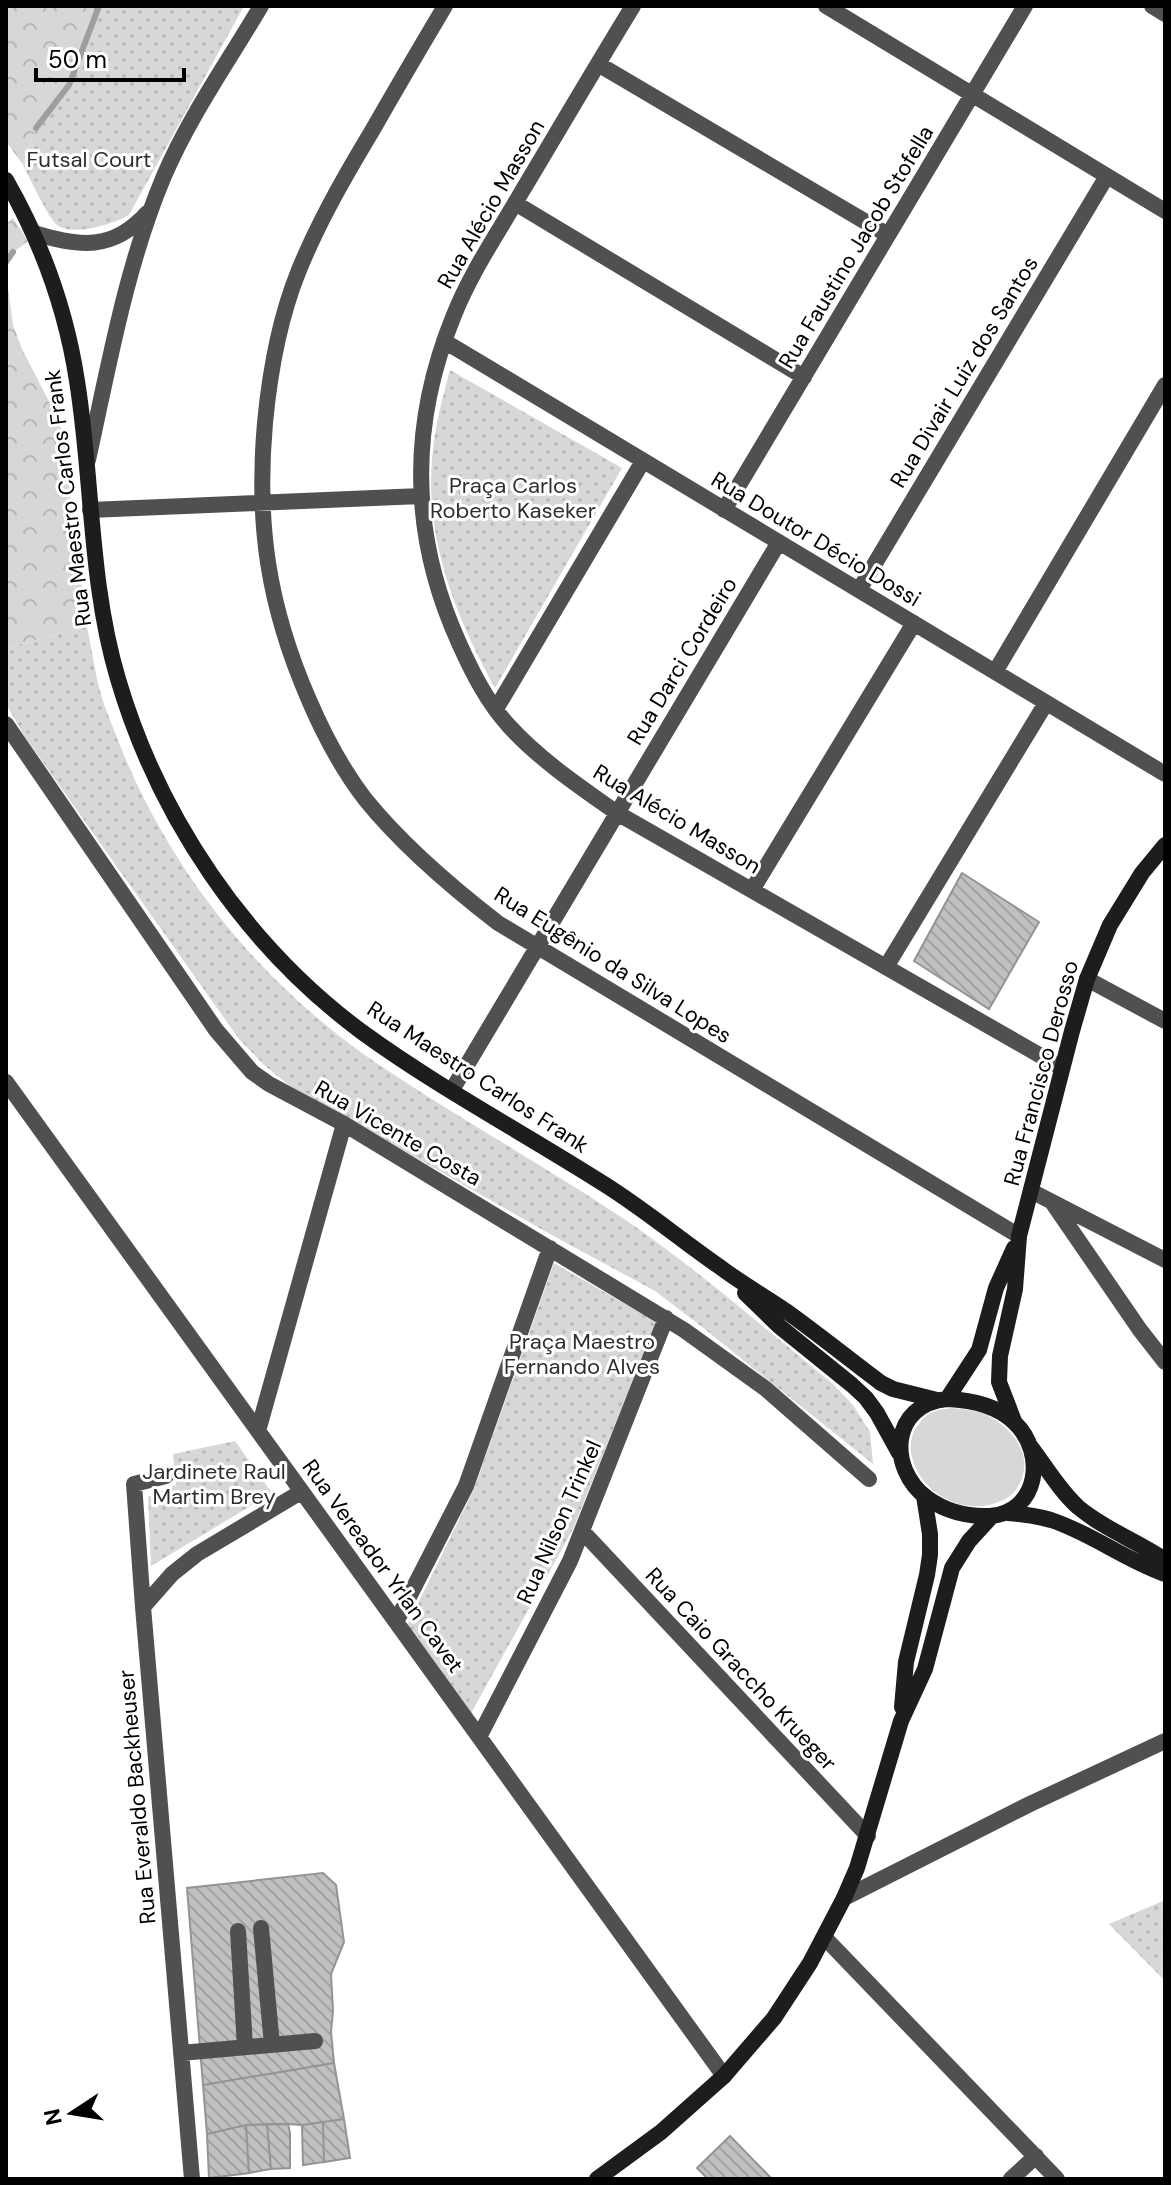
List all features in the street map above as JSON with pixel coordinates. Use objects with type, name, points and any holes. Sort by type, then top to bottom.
[{"type":"main road","name":"Rua Maestro Carlos Frank","points":[[6,180],[34,233],[56,290],[72,352],[101,605],[118,679],[152,770],[197,853],[246,922],[303,982],[361,1031],[606,1185],[718,1267],[788,1313],[881,1383],[893,1389],[942,1399]]},
{"type":"main road","name":"Rua Francisco Derosso","points":[[942,1399],[979,1350],[996,1288],[1019,1236],[1062,1068],[1097,952],[1123,901],[1165,845]]},
{"type":"main road","name":"Rua Francisco Derosso","points":[[1014,1421],[1002,1394],[998,1371],[1015,1289],[1019,1236]]},
{"type":"main road","name":"Rua Maestro Carlos Frank","points":[[718,1267],[779,1326],[866,1398],[901,1459]]},
{"type":"main road","points":[[1165,1560],[1075,1505],[1014,1421],[968,1400],[942,1399],[920,1407],[906,1421],[900,1439],[901,1459],[924,1496],[944,1508],[969,1516],[1034,1515],[1076,1530],[1142,1566],[1165,1574]]},
{"type":"main road","points":[[597,2179],[661,2132],[724,2076],[774,2018],[825,1938],[868,1836],[901,1721],[925,1669],[952,1568],[969,1541],[1000,1514],[1021,1505],[1030,1491],[1034,1471],[1030,1446]]},
{"type":"main road","points":[[901,1721],[906,1662],[930,1555],[924,1496]]},
{"type":"street","points":[[87,464],[122,309],[151,209],[177,148],[261,6]]},
{"type":"street","name":"Rua Eugênio da Silva Lopes","points":[[445,6],[332,200],[298,273],[284,314],[272,367],[263,446],[261,503],[267,565],[284,634],[306,693],[341,764],[365,799],[430,868],[498,923],[1019,1236]]},
{"type":"street","name":"Rua Alécio Masson","points":[[633,6],[463,293],[444,341],[422,442],[421,496],[425,537],[441,599],[466,658],[496,709],[508,725],[544,759],[617,813],[1062,1068]]},
{"type":"street","points":[[826,6],[1165,211]]},
{"type":"street","name":"Rua Faustino Jacob Stofella","points":[[724,510],[1025,6]]},
{"type":"street","points":[[1152,6],[1165,14]]},
{"type":"street","points":[[598,64],[888,235]]},
{"type":"street","name":"Rua Divair Luiz dos Santos","points":[[859,590],[1107,176]]},
{"type":"street","points":[[515,203],[804,377]]},
{"type":"street","points":[[34,233],[60,241],[100,242],[128,232],[151,209]]},
{"type":"street","name":"Rua Doutor Décio Dossi","points":[[444,341],[1165,774]]},
{"type":"street","points":[[995,672],[1165,385]]},
{"type":"street","points":[[496,709],[643,461]]},
{"type":"street","points":[[90,510],[421,496]]},
{"type":"street","name":"Rua Darci Cordeiro","points":[[452,1090],[779,542]]},
{"type":"street","points":[[752,890],[914,623]]},
{"type":"street","points":[[886,967],[1046,703]]},
{"type":"street","name":"Rua Vicente Costa","points":[[6,724],[216,1030],[252,1072],[666,1318],[766,1389],[869,1479]]},
{"type":"street","points":[[1087,979],[1165,1021]]},
{"type":"street","name":"Rua Vereador Yrlan Cavet","points":[[6,1082],[724,2076]]},
{"type":"street","points":[[258,1431],[344,1124]]},
{"type":"street","points":[[1031,1191],[1165,1260]]},
{"type":"street","points":[[1052,1202],[1165,1362]]},
{"type":"street","points":[[396,1622],[466,1486],[550,1248]]},
{"type":"street","name":"Rua Nilson Trinkel","points":[[479,1737],[558,1587],[583,1532],[666,1318]]},
{"type":"street","name":"Rua Everaldo Backheuser","points":[[166,1476],[134,1484],[192,2179]]},
{"type":"street","points":[[143,1607],[172,1574],[197,1554],[301,1492]]},
{"type":"street","name":"Rua Caio Graccho Krueger","points":[[583,1532],[868,1836]]},
{"type":"street","points":[[844,1898],[1030,1804],[1165,1741]]},
{"type":"street","points":[[261,1928],[272,2045]]},
{"type":"street","points":[[238,1931],[245,2047]]},
{"type":"street","points":[[825,1938],[1057,2179]]},
{"type":"street","points":[[181,2053],[315,2041]]},
{"type":"street","points":[[1011,2179],[1036,2156]]},
{"type":"green space","points":[[6,6],[97,6],[69,85],[36,128],[23,165],[6,141]]},
{"type":"green space","name":"Futsal Court","points":[[99,6],[244,6],[129,215],[104,225],[72,230],[53,221],[23,165],[36,128],[69,85]]},
{"type":"green space","points":[[13,218],[28,241],[6,258],[6,224]]},
{"type":"green space","points":[[6,273],[13,325],[57,417],[66,445],[87,627],[6,648]]},
{"type":"green space","name":"Praça Carlos Roberto Kaseker","points":[[450,370],[622,468],[495,688],[457,607],[439,550],[434,520],[431,490],[433,448]]},
{"type":"green space","points":[[87,627],[102,698],[137,784],[187,872],[249,952],[322,1022],[362,1053],[618,1215],[753,1318],[832,1383],[853,1405],[870,1432],[873,1464],[655,1291],[290,1086],[239,1039],[25,737],[6,704],[6,648]]},
{"type":"green space","name":"Praça Maestro Fernando Alves","points":[[554,1263],[656,1322],[573,1529],[470,1715],[407,1626],[474,1489]]},
{"type":"green space","points":[[951,1408],[978,1412],[992,1418],[1017,1442],[1022,1452],[1023,1474],[1017,1488],[1007,1498],[986,1505],[957,1504],[932,1490],[922,1479],[911,1452],[913,1434],[929,1414]]},
{"type":"green space","name":"Jardinete Raul Martim Brey","points":[[235,1441],[272,1493],[151,1566],[148,1497],[176,1485],[173,1454]]},
{"type":"green space","points":[[1165,1900],[1165,1981],[1109,1924]]},
{"type":"building","points":[[962,873],[1039,922],[989,1009],[914,961]]},
{"type":"building","points":[[323,1873],[336,1885],[344,1942],[331,1974],[334,2063],[203,2085],[187,1888]]},
{"type":"building","points":[[334,2063],[344,2119],[302,2125],[246,2125],[207,2134],[203,2085]]},
{"type":"building","points":[[344,2119],[350,2158],[324,2162],[323,2122]]},
{"type":"building","points":[[323,2122],[324,2162],[303,2165],[302,2125]]},
{"type":"building","points":[[267,2124],[271,2169],[249,2173],[246,2125]]},
{"type":"building","points":[[267,2124],[288,2124],[290,2168],[271,2169]]},
{"type":"building","points":[[246,2125],[249,2173],[209,2178],[207,2134]]},
{"type":"building","points":[[730,2136],[772,2179],[708,2179],[697,2168]]},
{"type":"waterway","points":[[36,128],[69,85],[99,6]]},
{"type":"waterway","points":[[6,262],[13,252]]}]
